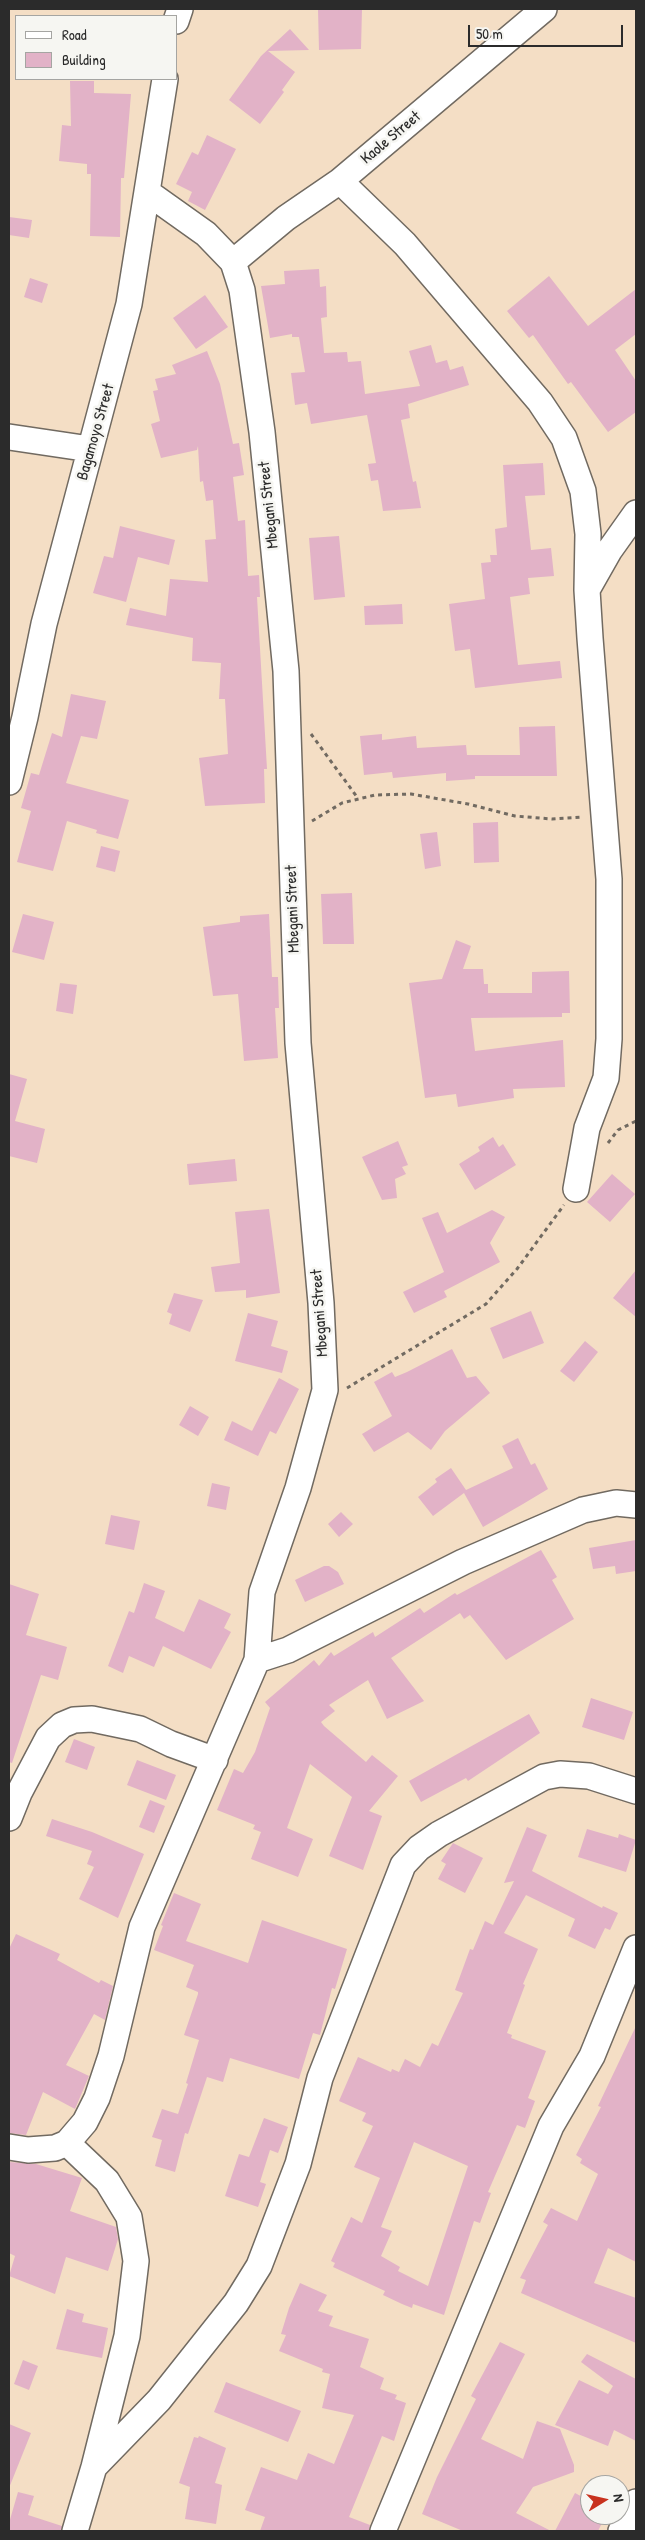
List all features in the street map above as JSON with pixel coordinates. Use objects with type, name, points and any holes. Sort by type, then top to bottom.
[{"type":"street","name":"Kaole Street","points":[[233,262],[286,218],[340,181],[544,9]]},
{"type":"street","name":"Bagamoyo Street","points":[[9,782],[25,717],[44,624],[129,304],[164,80]]},
{"type":"street","points":[[340,181],[405,244],[535,396],[564,438],[583,492],[588,534],[587,590],[605,816],[609,898],[609,1039],[606,1078],[587,1128],[576,1189]]},
{"type":"street","name":"Mbegani Street","points":[[67,2143],[85,2122],[97,2098],[110,2056],[142,1927],[257,1660],[262,1592],[298,1488],[326,1390],[321,1303],[298,1043],[286,671],[263,442],[242,290],[233,262],[206,234],[147,192]]},
{"type":"street","points":[[9,437],[90,449]]},
{"type":"street","points":[[587,590],[609,551],[636,513]]},
{"type":"street","points":[[257,1660],[288,1650],[463,1562],[583,1510],[616,1503],[636,1505]]},
{"type":"street","points":[[9,1818],[19,1793],[48,1738],[62,1725],[74,1720],[92,1719],[140,1730],[215,1760]]},
{"type":"street","points":[[94,2467],[159,2400],[236,2303],[259,2266],[298,2164],[320,2078],[403,1865],[419,1848],[439,1834],[544,1776],[560,1774],[589,1776],[636,1791]]},
{"type":"street","points":[[383,2531],[551,2126],[592,2056],[636,1948]]},
{"type":"street","points":[[9,2147],[28,2150],[54,2148],[67,2143],[107,2181],[129,2216],[136,2261],[127,2336],[94,2467],[75,2531]]},
{"type":"street","points":[[621,2531],[636,2502]]},
{"type":"path","points":[[309,732],[358,797]]},
{"type":"path","points":[[290,831],[311,822],[342,803],[358,797],[375,794],[411,794],[468,804],[515,816],[552,819],[605,816]]},
{"type":"path","points":[[606,1146],[618,1130],[636,1121]]},
{"type":"path","points":[[322,1403],[486,1304],[517,1269],[576,1189]]},
{"type":"building","points":[[318,9],[362,9],[361,49],[319,50]]},
{"type":"building","points":[[290,29],[309,50],[268,51],[295,72],[282,90],[284,92],[260,124],[229,100],[261,56]]},
{"type":"building","points":[[70,81],[94,81],[94,93],[131,94],[124,178],[121,178],[120,237],[90,236],[91,174],[87,174],[87,164],[59,161],[62,125],[71,126]]},
{"type":"building","points":[[207,135],[236,149],[205,210],[188,201],[192,192],[176,184],[192,152],[198,155]]},
{"type":"building","points":[[9,217],[32,220],[29,238],[9,235]]},
{"type":"building","points":[[319,269],[320,287],[326,286],[327,317],[321,318],[324,353],[347,352],[348,362],[361,361],[365,394],[420,386],[409,351],[431,345],[436,363],[447,360],[450,370],[463,366],[469,385],[408,404],[410,418],[401,420],[413,482],[416,481],[421,508],[383,511],[378,480],[371,481],[368,464],[376,463],[367,415],[311,424],[307,403],[295,405],[291,373],[305,372],[299,337],[292,337],[292,334],[270,338],[261,286],[285,284],[284,271]]},
{"type":"building","points":[[549,276],[588,326],[636,289],[636,334],[615,350],[636,381],[636,412],[608,432],[571,382],[568,384],[533,335],[529,338],[507,311]]},
{"type":"building","points":[[30,278],[48,284],[42,303],[24,297]]},
{"type":"building","points":[[205,295],[228,327],[196,349],[173,318]]},
{"type":"building","points":[[207,351],[220,384],[233,444],[239,443],[244,475],[233,477],[238,521],[245,520],[248,576],[259,575],[260,597],[257,597],[267,769],[264,769],[265,803],[205,806],[199,758],[228,754],[225,699],[219,699],[221,663],[192,661],[193,638],[126,625],[130,608],[166,616],[170,579],[208,582],[205,540],[216,539],[213,500],[206,501],[203,481],[200,482],[198,446],[197,450],[161,458],[151,424],[160,421],[153,391],[158,390],[155,379],[176,374],[172,365]]},
{"type":"building","points":[[543,463],[545,495],[525,496],[531,550],[551,548],[554,576],[528,578],[530,594],[510,597],[518,665],[560,661],[562,678],[475,688],[470,649],[455,651],[449,604],[485,599],[481,563],[491,562],[490,555],[497,555],[495,529],[507,527],[503,465]]},
{"type":"building","points":[[120,526],[175,540],[169,565],[138,557],[126,602],[93,593],[104,556],[113,558]]},
{"type":"building","points":[[339,536],[345,597],[314,600],[309,538]]},
{"type":"building","points":[[402,604],[403,624],[365,625],[364,606]]},
{"type":"building","points":[[71,694],[106,701],[97,739],[81,736],[66,783],[129,800],[118,839],[96,833],[97,830],[67,821],[53,871],[17,862],[31,811],[21,808],[31,773],[39,775],[52,733],[62,737]]},
{"type":"building","points":[[555,726],[557,776],[475,776],[475,779],[446,781],[446,773],[393,778],[392,772],[364,775],[360,736],[382,734],[382,740],[416,736],[417,748],[466,745],[467,755],[520,755],[519,727]]},
{"type":"building","points":[[498,822],[499,862],[474,863],[473,823]]},
{"type":"building","points":[[437,832],[441,866],[425,869],[420,834]]},
{"type":"building","points":[[101,846],[120,851],[115,872],[96,867]]},
{"type":"building","points":[[352,893],[354,944],[323,944],[321,894]]},
{"type":"building","points":[[23,914],[54,922],[44,960],[12,952]]},
{"type":"building","points":[[269,914],[272,977],[278,977],[279,1008],[275,1008],[278,1058],[244,1061],[238,994],[213,996],[203,927],[240,922],[240,916]]},
{"type":"building","points":[[456,940],[471,946],[463,969],[483,969],[484,984],[488,984],[488,993],[532,993],[532,972],[569,971],[570,1013],[562,1013],[562,1017],[471,1018],[475,1051],[563,1040],[565,1087],[513,1089],[514,1098],[458,1107],[456,1094],[425,1098],[409,983],[442,979]]},
{"type":"building","points":[[60,983],[77,985],[73,1014],[56,1011]]},
{"type":"building","points":[[9,1074],[27,1079],[15,1121],[45,1129],[37,1163],[9,1156]]},
{"type":"building","points":[[493,1137],[499,1147],[503,1144],[516,1165],[475,1190],[459,1164],[480,1151],[478,1147]]},
{"type":"building","points":[[398,1141],[408,1165],[402,1167],[406,1174],[395,1179],[397,1198],[382,1200],[362,1157]]},
{"type":"building","points":[[235,1159],[237,1181],[189,1185],[187,1164]]},
{"type":"building","points":[[612,1174],[635,1194],[610,1222],[587,1202]]},
{"type":"building","points":[[269,1209],[280,1293],[246,1298],[246,1290],[215,1292],[211,1267],[240,1263],[235,1212]]},
{"type":"building","points":[[492,1210],[505,1217],[490,1243],[500,1262],[444,1291],[447,1297],[414,1313],[403,1292],[444,1272],[422,1218],[438,1212],[447,1233]]},
{"type":"building","points":[[636,1270],[636,1317],[613,1298]]},
{"type":"building","points":[[174,1293],[203,1300],[190,1332],[169,1324],[172,1314],[167,1312]]},
{"type":"building","points":[[531,1311],[544,1343],[503,1359],[490,1328]]},
{"type":"building","points":[[248,1313],[278,1321],[271,1346],[288,1351],[282,1373],[235,1361]]},
{"type":"building","points":[[585,1341],[598,1352],[574,1382],[560,1371]]},
{"type":"building","points":[[452,1349],[467,1378],[476,1376],[490,1393],[445,1431],[431,1450],[408,1432],[374,1452],[362,1434],[392,1416],[374,1382],[392,1372],[395,1377],[407,1372]]},
{"type":"building","points":[[279,1378],[299,1389],[276,1434],[270,1431],[258,1456],[224,1440],[232,1421],[252,1431]]},
{"type":"building","points":[[190,1406],[209,1417],[198,1436],[179,1425]]},
{"type":"building","points":[[518,1438],[531,1465],[535,1463],[548,1489],[523,1504],[483,1527],[464,1493],[433,1516],[418,1497],[437,1482],[435,1479],[451,1468],[466,1490],[513,1468],[502,1446]]},
{"type":"building","points":[[212,1483],[230,1487],[226,1510],[207,1506]]},
{"type":"building","points":[[341,1512],[353,1524],[339,1537],[328,1524]]},
{"type":"building","points":[[111,1515],[140,1521],[134,1550],[105,1544]]},
{"type":"building","points":[[636,1540],[636,1571],[616,1574],[615,1566],[593,1569],[589,1548]]},
{"type":"building","points":[[541,1550],[557,1577],[552,1580],[574,1619],[506,1660],[470,1615],[464,1619],[460,1613],[391,1658],[424,1701],[387,1719],[368,1680],[329,1705],[335,1711],[321,1722],[324,1726],[366,1762],[372,1755],[398,1776],[369,1811],[382,1816],[363,1870],[329,1856],[352,1797],[310,1764],[287,1828],[313,1839],[298,1877],[251,1859],[261,1832],[253,1829],[255,1825],[217,1810],[234,1769],[243,1773],[255,1752],[270,1708],[265,1702],[314,1660],[319,1666],[331,1652],[334,1656],[373,1632],[375,1637],[420,1608],[424,1613],[455,1593],[457,1595]]},
{"type":"building","points":[[324,1566],[329,1566],[338,1572],[344,1584],[305,1602],[295,1580]]},
{"type":"building","points":[[144,1583],[165,1591],[155,1618],[184,1632],[199,1599],[231,1614],[224,1628],[231,1632],[211,1669],[163,1646],[154,1667],[129,1656],[123,1673],[108,1666],[129,1611],[134,1613]]},
{"type":"building","points":[[9,1584],[39,1594],[26,1635],[67,1647],[58,1680],[41,1675],[12,1763],[9,1762]]},
{"type":"building","points":[[591,1698],[633,1712],[624,1740],[582,1727]]},
{"type":"building","points":[[529,1714],[540,1733],[468,1781],[466,1778],[421,1802],[409,1781]]},
{"type":"building","points":[[74,1739],[95,1747],[87,1770],[65,1762]]},
{"type":"building","points":[[137,1760],[176,1775],[166,1800],[127,1785]]},
{"type":"building","points":[[150,1800],[165,1806],[154,1833],[139,1827]]},
{"type":"building","points":[[52,1819],[92,1832],[144,1854],[118,1918],[79,1899],[94,1867],[87,1864],[92,1851],[46,1836]]},
{"type":"building","points":[[527,1827],[547,1835],[532,1871],[602,1908],[603,1906],[618,1913],[610,1930],[605,1928],[595,1949],[568,1936],[575,1919],[526,1895],[504,1933],[538,1949],[523,1984],[525,1985],[507,2033],[512,2035],[511,2038],[546,2051],[528,2098],[535,2101],[525,2128],[517,2125],[488,2192],[491,2193],[480,2223],[474,2221],[444,2315],[413,2304],[412,2308],[402,2304],[383,2295],[385,2291],[333,2267],[335,2263],[331,2261],[351,2217],[362,2223],[380,2178],[354,2167],[373,2126],[362,2121],[366,2113],[339,2101],[358,2057],[391,2072],[392,2069],[399,2072],[405,2059],[420,2067],[432,2043],[438,2046],[463,1993],[455,1990],[470,1949],[473,1950],[485,1921],[493,1925],[514,1881],[504,1883]],"holes":[[[414,2142],[468,2166],[428,2286],[398,2271],[400,2267],[381,2256],[392,2231],[381,2227]]]},
{"type":"building","points":[[587,1829],[618,1838],[619,1834],[636,1840],[626,1872],[578,1857]]},
{"type":"building","points":[[453,1843],[483,1858],[465,1893],[438,1879],[446,1864],[441,1861]]},
{"type":"building","points":[[174,1893],[201,1904],[186,1941],[248,1963],[262,1920],[347,1949],[335,1989],[332,1988],[320,2035],[313,2033],[299,2079],[230,2058],[223,2082],[207,2077],[188,2134],[185,2133],[175,2172],[155,2166],[162,2140],[152,2137],[162,2109],[178,2114],[199,2040],[184,2035],[198,1994],[198,1992],[186,1987],[194,1965],[154,1950],[163,1926],[161,1925]]},
{"type":"building","points":[[16,1934],[60,1954],[57,1960],[99,1983],[101,1980],[113,1986],[105,2020],[94,2014],[66,2065],[89,2076],[75,2109],[43,2092],[26,2135],[9,2133],[9,1949]]},
{"type":"building","points":[[636,2026],[636,2262],[608,2248],[594,2283],[636,2298],[636,2343],[521,2293],[526,2280],[520,2278],[548,2225],[543,2222],[551,2208],[577,2221],[598,2174],[580,2163],[582,2159],[576,2155],[601,2107],[598,2106]]},
{"type":"building","points":[[264,2118],[288,2127],[278,2153],[270,2150],[260,2182],[266,2184],[258,2207],[225,2196],[239,2154],[249,2157]]},
{"type":"building","points":[[9,2162],[36,2164],[82,2178],[70,2211],[116,2227],[118,2239],[108,2271],[66,2257],[55,2294],[9,2276],[15,2256],[9,2253]]},
{"type":"building","points":[[300,2283],[327,2295],[318,2311],[333,2316],[329,2326],[369,2339],[360,2367],[384,2378],[380,2389],[397,2395],[395,2399],[406,2403],[394,2441],[382,2436],[349,2517],[370,2525],[369,2531],[260,2531],[265,2517],[245,2510],[261,2467],[297,2480],[308,2453],[334,2464],[354,2415],[322,2408],[330,2374],[322,2372],[323,2369],[279,2351],[286,2335],[281,2334],[289,2308]]},
{"type":"building","points":[[67,2309],[84,2314],[82,2322],[108,2328],[102,2358],[56,2349]]},
{"type":"building","points":[[500,2342],[525,2354],[481,2439],[523,2459],[537,2421],[560,2429],[574,2465],[574,2472],[533,2487],[516,2513],[551,2531],[463,2531],[422,2514],[437,2477],[476,2399],[471,2396]]},
{"type":"building","points":[[587,2354],[636,2379],[636,2441],[614,2430],[608,2446],[555,2425],[579,2380],[608,2394],[613,2386],[581,2362]]},
{"type":"building","points":[[23,2360],[38,2366],[29,2390],[14,2384]]},
{"type":"building","points":[[226,2382],[301,2411],[288,2442],[214,2412]]},
{"type":"building","points":[[9,2424],[31,2433],[9,2488]]},
{"type":"building","points":[[199,2436],[226,2448],[215,2483],[222,2485],[216,2524],[185,2519],[190,2487],[179,2483],[194,2437],[198,2438]]},
{"type":"building","points":[[18,2492],[34,2496],[28,2515],[62,2526],[61,2531],[9,2531],[9,2523]]},
{"type":"building","points":[[575,2493],[580,2496],[580,2525],[601,2525],[598,2531],[555,2531]]}]
